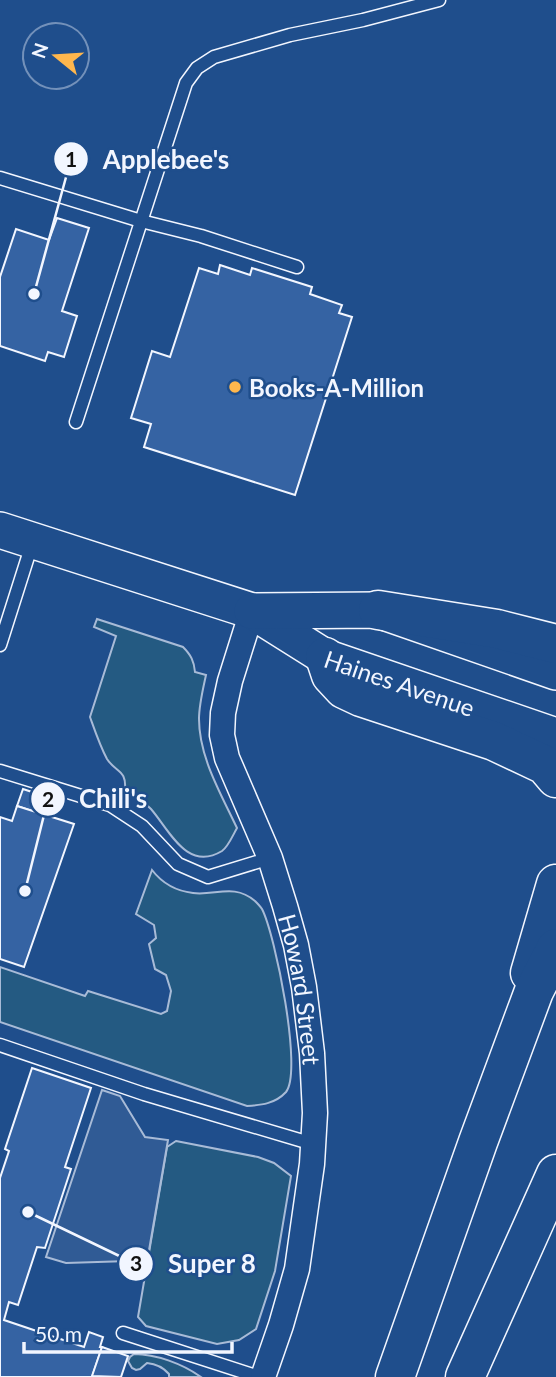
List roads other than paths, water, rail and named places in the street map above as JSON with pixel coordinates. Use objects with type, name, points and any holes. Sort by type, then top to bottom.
[{"type":"highway","points":[[378,610],[497,629],[556,644]]},
{"type":"highway","points":[[325,657],[331,675],[344,689],[494,741],[545,765],[556,778]]},
{"type":"highway","points":[[478,1142],[556,884]]},
{"type":"highway","points":[[395,1377],[534,991],[556,948]]},
{"type":"highway","points":[[465,1377],[556,1174]]},
{"type":"main road","name":"Haines Avenue","points":[[0,530],[252,611],[325,657],[556,736]]},
{"type":"main road","name":"Haines Avenue","points":[[252,611],[378,610],[556,672]]},
{"type":"street","name":"Howard Street","points":[[252,611],[230,681],[223,713],[222,735],[227,758],[270,858],[292,932],[304,987],[315,1101],[306,1215],[297,1269],[281,1325],[261,1377]]},
{"type":"lane","points":[[76,422],[186,83],[197,68],[214,58],[278,38],[439,0]]},
{"type":"lane","points":[[0,178],[141,221],[201,236],[297,267]]},
{"type":"lane","points":[[0,645],[33,541]]},
{"type":"lane","points":[[0,771],[110,805],[142,826],[178,864],[208,877],[270,858]]},
{"type":"lane","points":[[0,1045],[144,1094],[313,1144]]},
{"type":"lane","points":[[122,1333],[261,1377]]},
{"type":"place","name":"Applebee's","points":[[34,294]]},
{"type":"place","name":"Books-A-Million","points":[[235,387]]},
{"type":"place","name":"Chili's","points":[[25,891]]},
{"type":"place","name":"Super 8","points":[[28,1212]]}]
